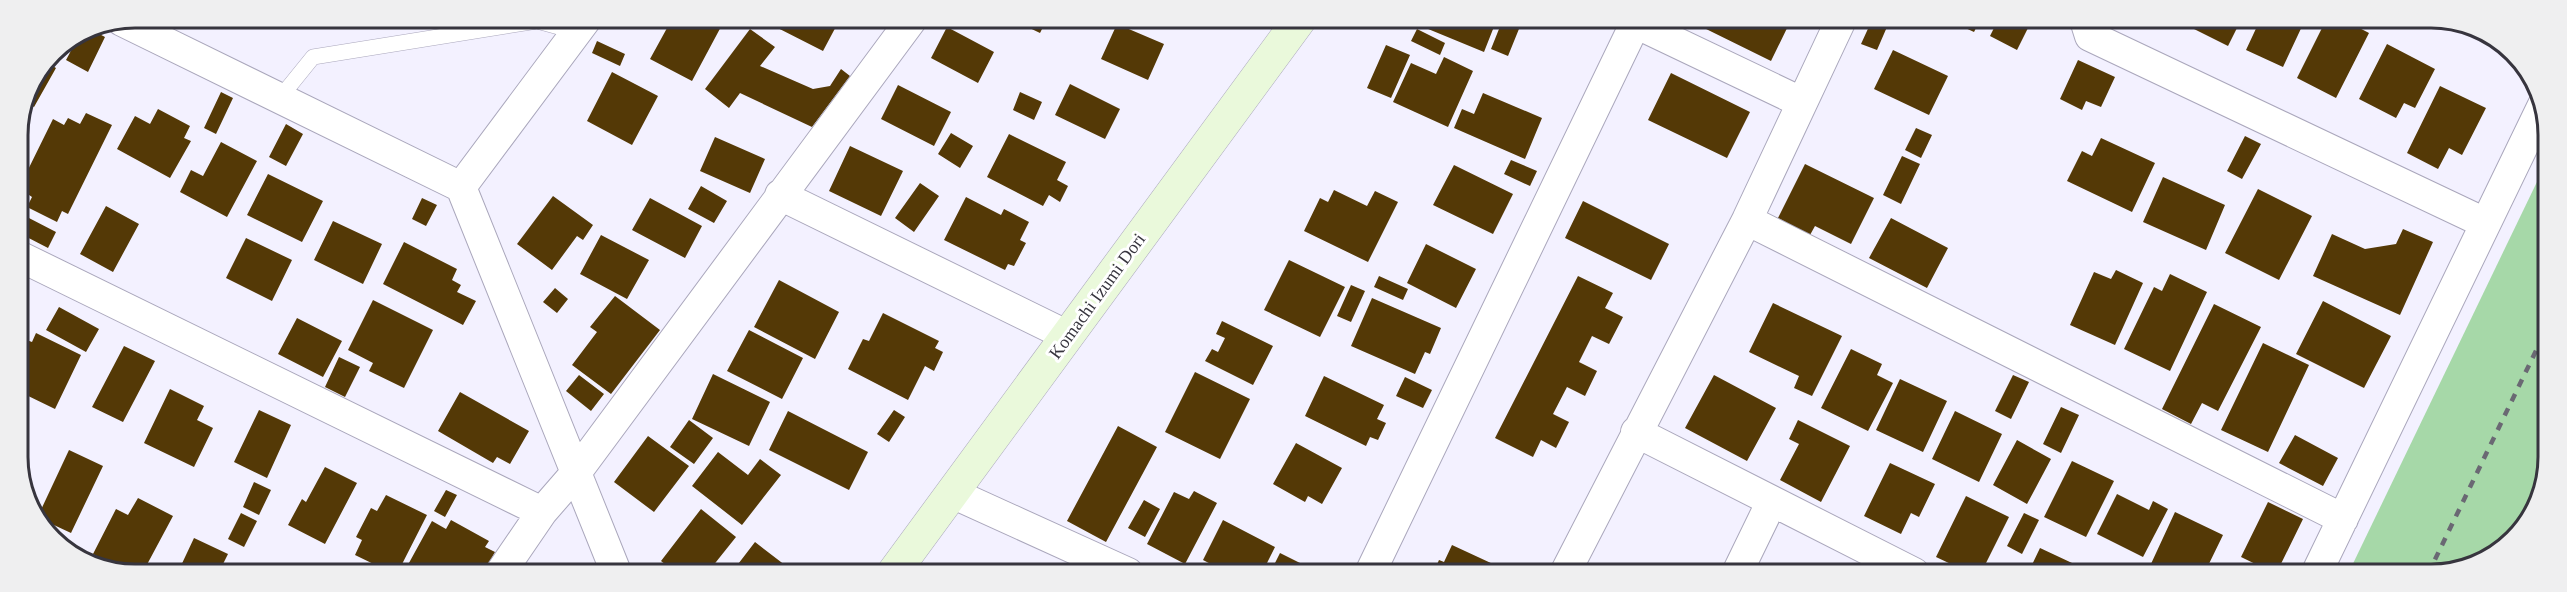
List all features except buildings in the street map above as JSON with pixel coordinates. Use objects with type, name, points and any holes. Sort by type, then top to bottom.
[{"type":"street","name":"Komachi Izumi Dori","points":[[900,564],[1293,28]]},
{"type":"street","points":[[1375,563],[1628,28]]},
{"type":"street","points":[[1644,28],[1801,102]]},
{"type":"street","points":[[1571,563],[1636,432],[1747,220],[1837,28]]},
{"type":"street","points":[[2088,28],[2090,36],[2486,223]]},
{"type":"street","points":[[138,29],[461,187],[613,564]]},
{"type":"street","points":[[461,187],[579,29]]},
{"type":"street","points":[[507,564],[542,512],[575,474],[905,29]]},
{"type":"street","points":[[2321,563],[2536,118]]},
{"type":"street","points":[[780,195],[1068,336]]},
{"type":"street","points":[[1747,220],[2343,519]]},
{"type":"street","points":[[29,261],[542,512]]},
{"type":"street","points":[[1636,432],[1895,563]]},
{"type":"street","points":[[952,493],[1107,564]]},
{"type":"street","points":[[1742,563],[1772,501]]},
{"type":"lane","points":[[279,99],[313,57],[488,29]]},
{"type":"green space","points":[[2538,180],[2538,463],[2533,491],[2527,504],[2516,522],[2502,537],[2485,549],[2459,560],[2445,563],[2353,563]]},
{"type":"railway","points":[[2433,563],[2538,347]]}]
